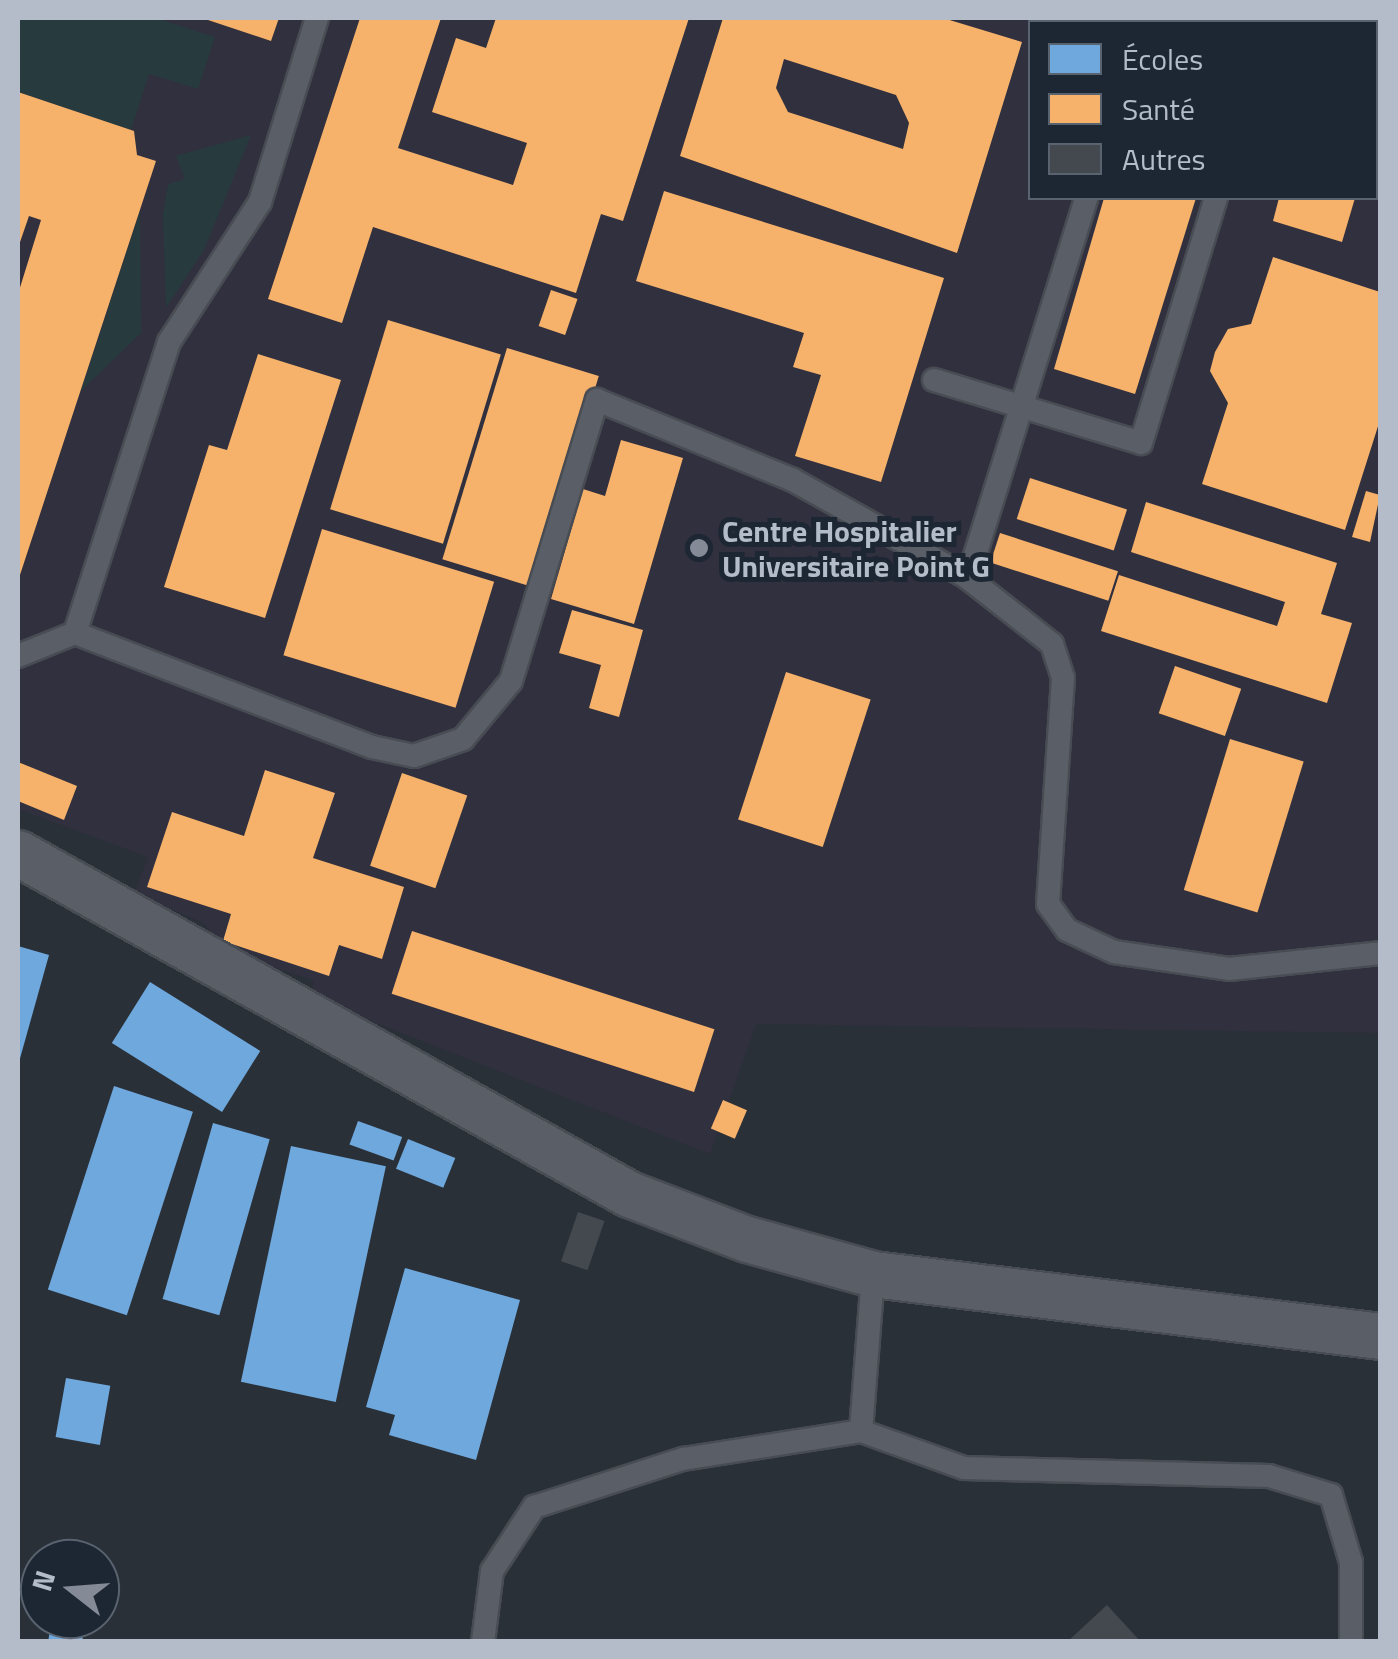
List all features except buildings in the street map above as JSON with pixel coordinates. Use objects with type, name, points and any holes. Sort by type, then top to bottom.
[{"type":"street","points":[[18,853],[629,1194],[872,1274],[1380,1336]]},
{"type":"lane","points":[[75,633],[170,342],[260,202],[317,18]]},
{"type":"lane","points":[[968,578],[1085,200]]},
{"type":"lane","points":[[934,380],[1141,443],[1215,200]]},
{"type":"lane","points":[[18,656],[75,633],[372,747],[414,756],[463,739],[511,681],[597,400],[792,480],[968,578],[1052,644],[1062,678],[1048,904],[1067,930],[1114,952],[1228,969],[1380,954]]},
{"type":"lane","points":[[862,1430],[872,1274]]},
{"type":"lane","points":[[483,1642],[492,1571],[534,1507],[684,1458],[862,1430],[964,1468],[1269,1476],[1331,1496],[1351,1562],[1351,1642]]},
{"type":"shaded area","name":"Centre Hospitalier Universitaire Point G","points":[[18,18],[1380,18],[1380,1033],[756,1024],[710,1154],[310,997],[314,980],[221,951],[204,923],[134,894],[148,857],[18,809]]},
{"type":"green space","points":[[18,18],[156,18],[215,37],[198,89],[149,74],[131,130],[18,92]]},
{"type":"green space","points":[[251,135],[204,250],[166,308],[163,215],[168,184],[185,179],[176,156]]},
{"type":"green space","points":[[140,211],[141,333],[81,391]]},
{"type":"place","name":"Centre Hospitalier Universitaire Point G","points":[[699,548]]}]
